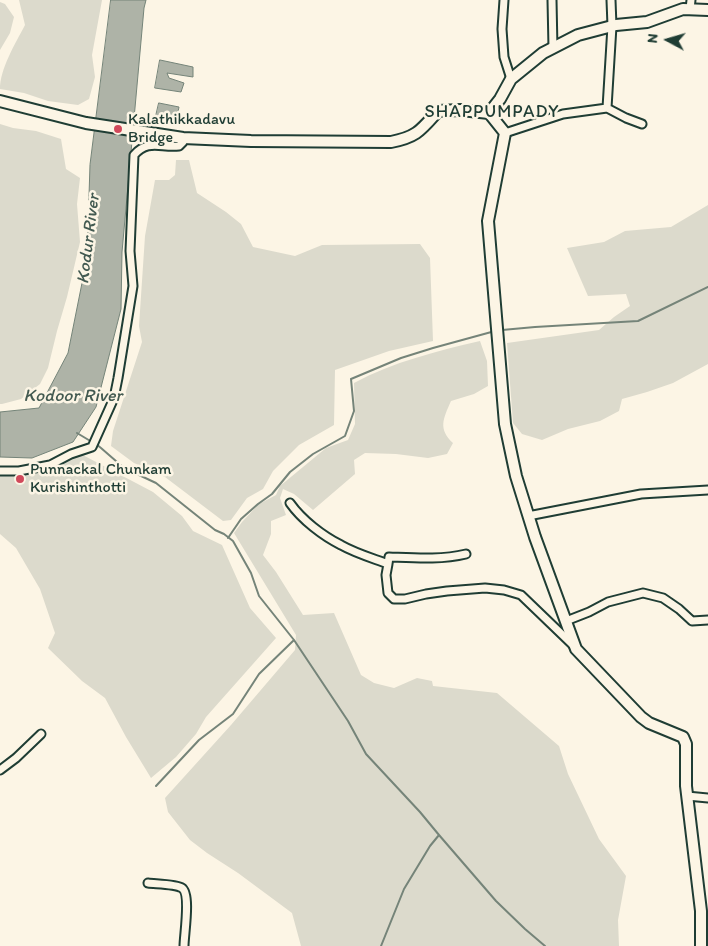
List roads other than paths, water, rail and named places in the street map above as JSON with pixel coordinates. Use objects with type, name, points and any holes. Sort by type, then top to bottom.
[{"type":"main road","points":[[489,113],[500,99],[511,79],[543,54],[578,35],[612,26],[647,22],[691,4],[708,10]]},
{"type":"main road","points":[[0,101],[86,123],[183,138],[251,142],[390,142],[404,140],[416,134],[438,111],[462,110],[489,113],[505,133],[488,221],[504,424],[516,476],[528,516],[576,649],[641,717],[649,723],[683,737],[686,744],[686,786],[701,911],[701,946]]},
{"type":"street","points":[[504,0],[502,29],[504,58],[511,79]]},
{"type":"street","points":[[552,0],[553,48]]},
{"type":"street","points":[[607,108],[612,26],[610,0]]},
{"type":"street","points":[[505,133],[563,114],[607,108],[642,124]]},
{"type":"street","points":[[0,471],[19,471],[50,465],[71,454],[92,447],[114,398],[132,286],[130,251],[134,155],[140,149],[149,145],[179,146],[183,142],[183,138]]},
{"type":"street","points":[[528,516],[642,494],[708,490]]},
{"type":"street","points":[[290,504],[312,526],[340,545],[388,564]]},
{"type":"street","points":[[466,554],[453,558],[389,557],[386,576],[388,594],[394,599],[405,599],[457,590],[484,588],[504,590],[520,595],[576,649]]},
{"type":"street","points":[[566,621],[608,602],[643,594],[663,598],[679,608],[692,621],[708,620]]},
{"type":"street","points":[[0,770],[16,758],[41,734]]},
{"type":"street","points":[[687,796],[708,798]]},
{"type":"street","points":[[148,883],[174,886],[182,888],[185,892],[187,912],[184,946]]},
{"type":"water","name":"Kodoor River","points":[[111,0],[146,0],[122,252],[121,309],[96,407],[73,442],[32,458],[0,457],[0,412],[39,408],[68,353],[87,258],[90,165]]},
{"type":"water","points":[[160,60],[193,67],[193,77],[167,73],[169,78],[184,83],[181,92],[155,88]]},
{"type":"water","points":[[159,103],[179,107],[176,122],[156,116]]},
{"type":"waterway","points":[[502,330],[638,321],[708,287]]},
{"type":"waterway","points":[[228,538],[241,519],[272,494],[290,472],[313,454],[345,436],[354,411],[351,379],[401,358],[495,331]]},
{"type":"waterway","points":[[77,433],[92,442]]},
{"type":"waterway","points":[[96,444],[124,468],[156,483],[215,530],[233,541],[251,573],[259,596],[294,640],[348,721],[366,754],[420,812],[496,901],[545,946]]},
{"type":"waterway","points":[[156,786],[199,740],[233,714],[259,674],[294,640]]},
{"type":"waterway","points":[[381,946],[404,889],[430,846],[439,835]]},
{"type":"place","name":"Kalathikkadavu Bridge","points":[[118,129]]},
{"type":"place","name":"Punnackal Chunkam Kurishinthotti","points":[[20,479]]},
{"type":"district","name":"SHAPPUMPADY","points":[[492,112]]},
{"type":"water label","name":"Kodur River","points":[[89,239]]}]
